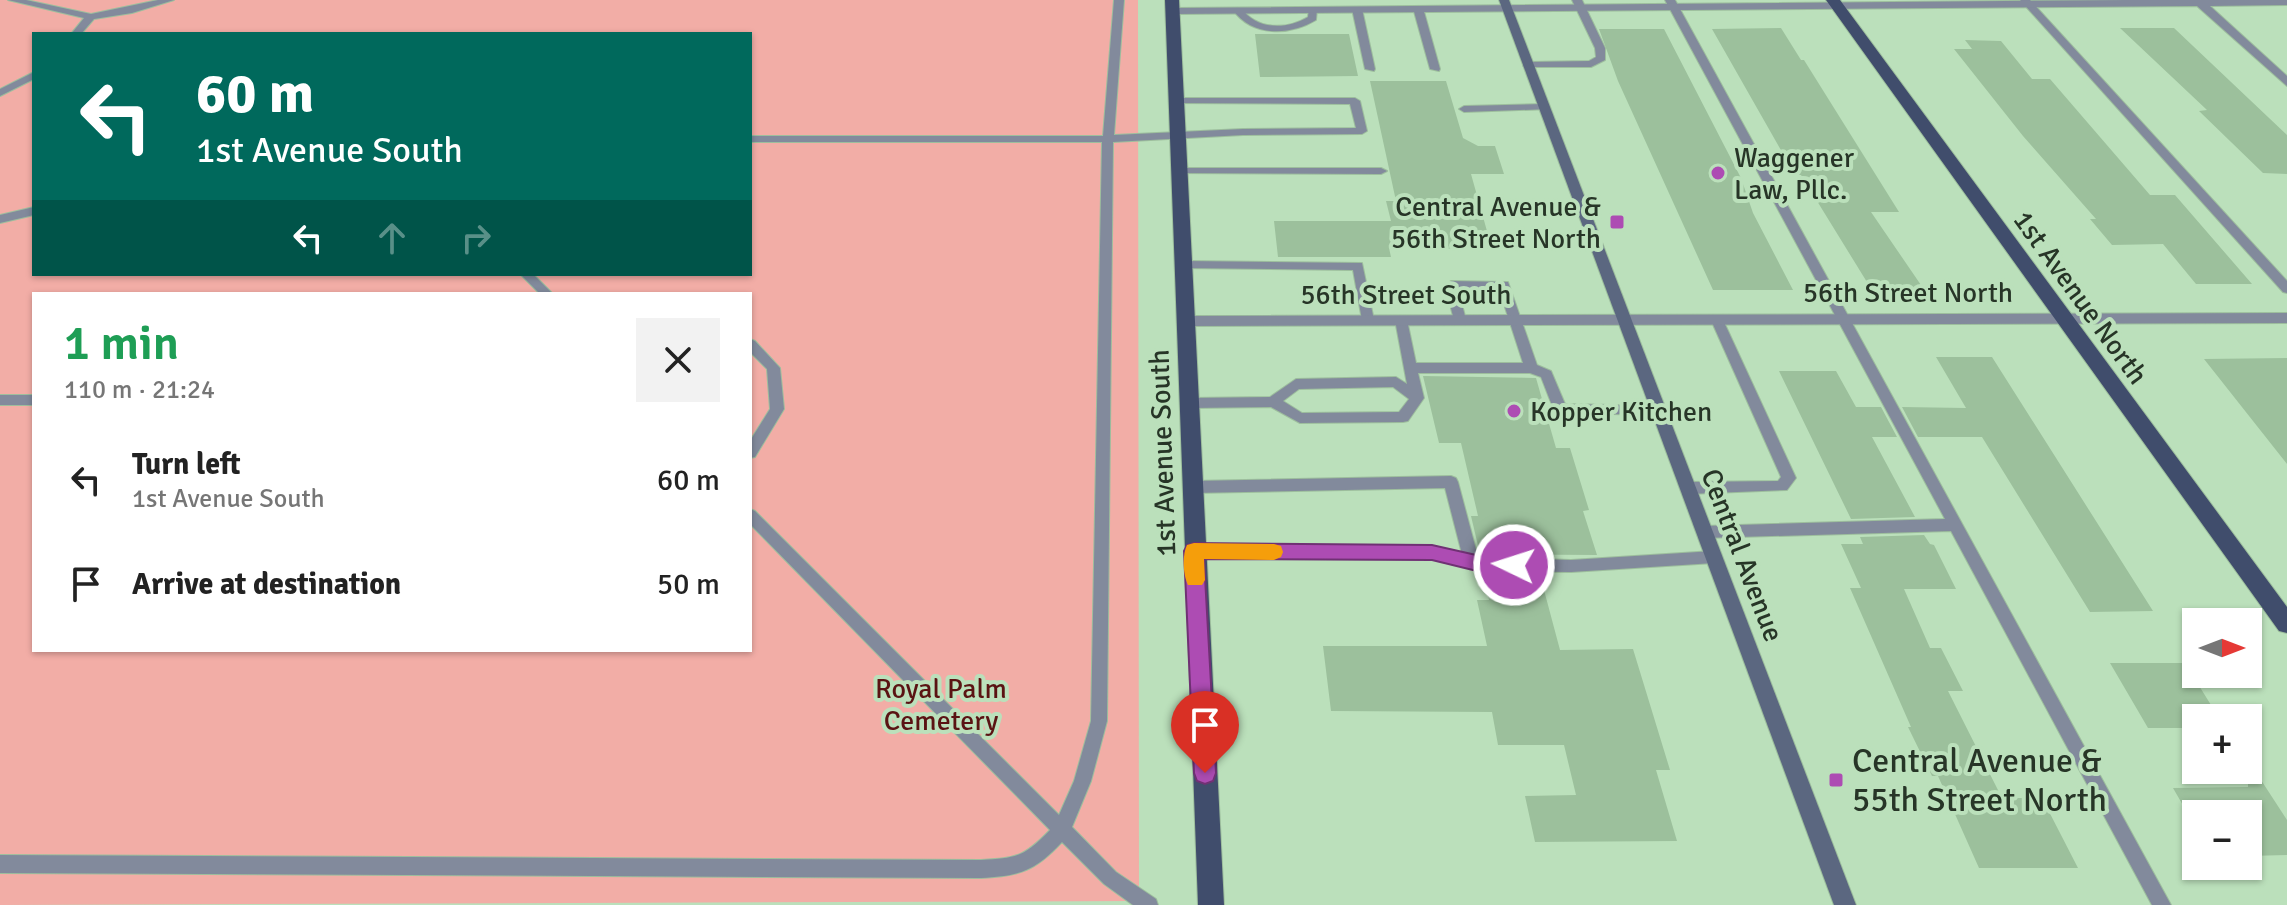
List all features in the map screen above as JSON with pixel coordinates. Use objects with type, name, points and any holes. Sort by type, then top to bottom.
[{"type":"main road","name":"1st Avenue North","points":[[1834,3],[2287,624]]},
{"type":"main road","name":"Central Avenue","points":[[1506,4],[1845,905]]},
{"type":"main road","name":"1st Avenue South","points":[[1172,5],[1211,905]]},
{"type":"street","points":[[2198,1],[2287,82]]},
{"type":"street","points":[[1172,5],[1238,10],[1506,4],[2287,2]]},
{"type":"street","name":"56th Street North","points":[[1625,320],[2287,318]]},
{"type":"street","name":"56th Street South","points":[[1188,321],[1625,320]]},
{"type":"lane","points":[[13,0],[91,17],[169,0]]},
{"type":"lane","points":[[0,864],[981,869],[1023,864],[1062,830],[1080,792],[1099,721],[1108,139],[1119,0]]},
{"type":"lane","points":[[2027,2],[2287,289]]},
{"type":"lane","points":[[1672,3],[2162,905]]},
{"type":"lane","points":[[1528,65],[1591,64],[1601,58],[1600,48],[1579,4]]},
{"type":"lane","points":[[1350,6],[1370,69]]},
{"type":"lane","points":[[1418,8],[1435,69]]},
{"type":"lane","points":[[1238,10],[1242,20],[1259,28],[1276,28],[1302,27],[1313,18],[1312,9]]},
{"type":"lane","points":[[78,32],[91,17]]},
{"type":"lane","points":[[0,93],[32,76]]},
{"type":"lane","points":[[752,139],[1108,139],[1362,131],[1355,101],[1177,101]]},
{"type":"lane","points":[[1464,109],[1545,107]]},
{"type":"lane","points":[[1180,171],[1381,171]]},
{"type":"lane","points":[[0,219],[32,211]]},
{"type":"lane","points":[[1185,265],[1358,266],[1368,320]]},
{"type":"lane","points":[[528,276],[545,292]]},
{"type":"lane","points":[[1460,320],[1451,285],[1504,285],[1531,368]]},
{"type":"lane","points":[[1190,403],[1273,402],[1300,418],[1403,417],[1417,398],[1401,320]]},
{"type":"lane","points":[[1688,488],[1782,486],[1789,478],[1717,320]]},
{"type":"lane","points":[[752,346],[773,368],[777,409],[752,450]]},
{"type":"lane","points":[[1411,368],[1531,368],[1546,374],[1560,409],[1659,411]]},
{"type":"lane","points":[[1273,402],[1296,384],[1396,382],[1417,398]]},
{"type":"lane","points":[[0,400],[32,400]]},
{"type":"lane","points":[[1192,487],[1451,482],[1478,563]]},
{"type":"lane","points":[[752,517],[1110,878],[1149,905]]},
{"type":"lane","points":[[1704,532],[1955,525]]},
{"type":"lane","points":[[1194,551],[1432,553],[1478,563],[1571,566],[1714,557]]},
{"type":"green space","name":"Royal Palm Cemetery","points":[[0,0],[1138,0],[1139,901],[0,905]]},
{"type":"building","points":[[1781,28],[1899,212],[1871,212],[1923,288],[1870,287],[1801,175],[1795,175],[1712,29]]},
{"type":"building","points":[[2120,28],[2174,28],[2287,135],[2287,174],[2263,173],[2199,111],[2207,110]]},
{"type":"building","points":[[1599,29],[1664,29],[1741,178],[1753,213],[1793,290],[1713,290],[1618,81]]},
{"type":"building","points":[[1255,34],[1349,34],[1358,76],[1260,77]]},
{"type":"building","points":[[1965,40],[2001,41],[2032,79],[2050,79],[2150,195],[2175,195],[2252,284],[2196,284],[2163,244],[2112,245],[2090,219],[2096,219],[2023,136],[1954,49],[1972,49]]},
{"type":"building","points":[[1370,81],[1446,81],[1463,138],[1478,146],[1495,146],[1504,174],[1471,174],[1492,249],[1389,248],[1391,257],[1278,257],[1274,221],[1391,221],[1386,201],[1396,201]]},
{"type":"building","points":[[1936,357],[1992,357],[2153,611],[2090,612],[1982,437],[1918,437],[1902,407],[1966,408]]},
{"type":"building","points":[[2287,358],[2287,464],[2204,359]]},
{"type":"building","points":[[1779,371],[1836,371],[1856,407],[1881,407],[1897,437],[1872,437],[1915,517],[1851,519]]},
{"type":"building","points":[[1423,376],[1536,378],[1556,448],[1570,448],[1589,510],[1583,511],[1597,555],[1480,554],[1471,516],[1478,516],[1461,443],[1439,443]]},
{"type":"building","points":[[1924,535],[1934,545],[1956,589],[1904,589],[1930,648],[1941,648],[1963,691],[1948,691],[2002,798],[2042,798],[2078,868],[1979,868],[1938,776],[1932,776],[1908,727],[1911,727],[1850,588],[1861,588],[1841,544],[1863,544],[1860,537]]},
{"type":"building","points":[[1483,574],[1540,575],[1560,650],[1633,649],[1670,770],[1656,770],[1677,841],[1535,842],[1525,796],[1576,795],[1564,745],[1498,745],[1492,712],[1331,711],[1323,646],[1487,646],[1477,600],[1489,600]]},
{"type":"building","points":[[2110,663],[2182,663],[2182,688],[2200,688],[2210,704],[2182,704],[2182,728],[2148,728]]},
{"type":"building","points":[[2262,782],[2287,820],[2287,855],[2262,856],[2262,800],[2182,800],[2182,804],[2173,788],[2248,787],[2248,784],[2262,784]]},
{"type":"slow traffic","points":[[1195,580],[1194,551],[1274,552]]},
{"type":"place","name":"Waggener Law, Pllc.","points":[[1718,173]]},
{"type":"place","name":"Central Avenue & 56th Street North","points":[[1617,222]]},
{"type":"place","name":"Kopper Kitchen","points":[[1514,411]]},
{"type":"place","name":"Central Avenue & 55th Street North","points":[[1836,780]]},
{"type":"route","points":[[1205,773],[1194,551],[1432,553],[1485,565],[1514,565]]}]
